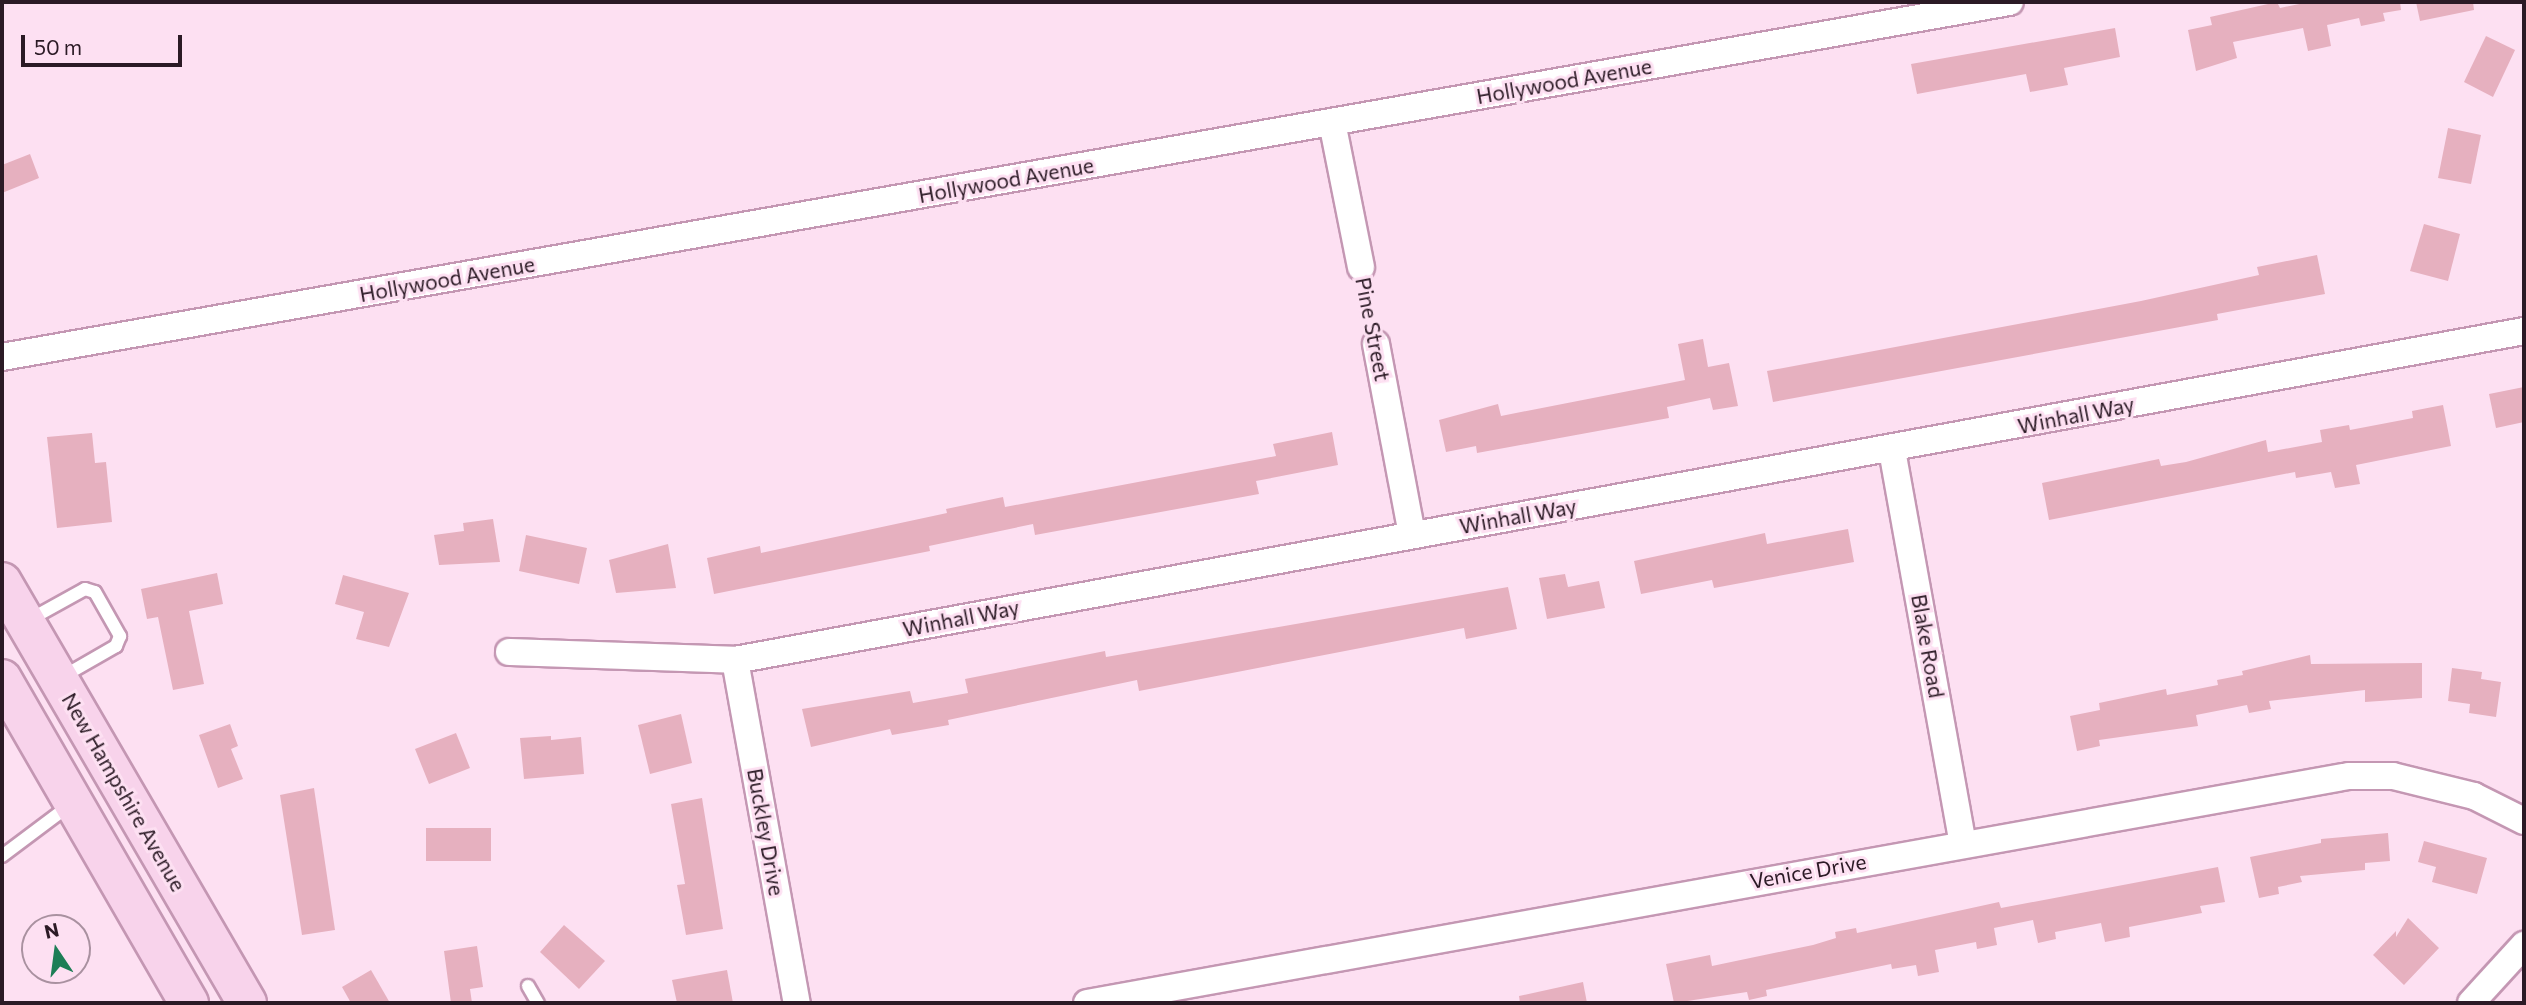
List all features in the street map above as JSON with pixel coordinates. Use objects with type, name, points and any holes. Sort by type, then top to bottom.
[{"type":"main road","name":"New Hampshire Avenue","points":[[2,582],[247,1003]]},
{"type":"main road","points":[[2,680],[189,1003]]},
{"type":"street","name":"Hollywood Avenue","points":[[2,357],[2010,2]]},
{"type":"street","name":"Pine Street","points":[[1332,122],[1360,267]]},
{"type":"street","name":"Winhall Way","points":[[509,652],[735,660],[1892,450],[2524,331]]},
{"type":"street","name":"Pine Street","points":[[1376,345],[1412,535]]},
{"type":"street","name":"Blake Road","points":[[1892,450],[1963,842]]},
{"type":"street","name":"Buckley Drive","points":[[735,660],[797,1003]]},
{"type":"street","name":"Venice Drive","points":[[1087,1003],[1963,842],[2349,776],[2393,776],[2474,796],[2524,821]]},
{"type":"street","points":[[2471,1003],[2524,944]]},
{"type":"lane","points":[[25,622],[85,589],[95,592],[120,636],[117,646],[58,679]]},
{"type":"lane","points":[[2,856],[73,803]]},
{"type":"lane","points":[[528,986],[538,1003]]},
{"type":"path","name":"Pine Street","points":[[1360,267],[1376,345]]},
{"type":"building","points":[[2277,2],[2280,8],[2309,2],[2400,2],[2401,10],[2383,13],[2385,21],[2361,26],[2359,18],[2327,25],[2331,46],[2308,51],[2303,28],[2233,42],[2237,58],[2196,71],[2188,30],[2212,25],[2210,17]]},
{"type":"building","points":[[2416,2],[2473,2],[2474,10],[2420,21]]},
{"type":"building","points":[[2115,28],[2120,57],[2064,68],[2068,85],[2030,92],[2026,74],[1917,94],[1911,64]]},
{"type":"building","points":[[2486,36],[2515,50],[2493,97],[2464,82]]},
{"type":"building","points":[[2448,128],[2481,135],[2471,184],[2438,178]]},
{"type":"building","points":[[30,154],[39,178],[2,193],[2,165]]},
{"type":"building","points":[[2424,224],[2460,234],[2448,281],[2410,271]]},
{"type":"building","points":[[2317,255],[2325,294],[2217,314],[2218,320],[1773,402],[1767,371],[2141,301],[2259,275],[2257,267]]},
{"type":"building","points":[[1703,339],[1708,367],[1729,363],[1738,406],[1713,410],[1710,398],[1667,407],[1669,418],[1477,453],[1476,446],[1446,452],[1439,420],[1498,404],[1501,416],[1685,380],[1678,344]]},
{"type":"building","points":[[2524,387],[2524,422],[2496,428],[2489,394]]},
{"type":"building","points":[[2443,405],[2451,446],[2356,465],[2360,484],[2335,488],[2331,472],[2296,478],[2295,472],[2049,520],[2042,483],[2159,459],[2161,466],[2186,462],[2266,440],[2268,452],[2322,442],[2320,430],[2349,425],[2350,430],[2413,418],[2412,411]]},
{"type":"building","points":[[1332,432],[1338,465],[1256,481],[1259,494],[1035,535],[1033,524],[929,546],[930,551],[714,594],[707,558],[760,546],[761,553],[947,513],[946,509],[1003,497],[1005,507],[1276,456],[1273,444]]},
{"type":"building","points":[[92,433],[95,463],[106,462],[112,522],[57,528],[47,437]]},
{"type":"building","points":[[493,519],[500,562],[439,565],[434,535],[464,531],[463,523]]},
{"type":"building","points":[[1848,529],[1854,562],[1714,588],[1712,580],[1641,594],[1634,561],[1765,533],[1767,544]]},
{"type":"building","points":[[526,535],[587,548],[579,584],[519,571]]},
{"type":"building","points":[[668,544],[676,588],[616,593],[609,560]]},
{"type":"building","points":[[217,573],[223,604],[189,611],[204,684],[173,690],[158,617],[147,619],[141,589]]},
{"type":"building","points":[[1565,574],[1568,587],[1599,581],[1605,608],[1547,619],[1539,578]]},
{"type":"building","points":[[343,575],[409,593],[389,647],[356,639],[364,612],[335,604]]},
{"type":"building","points":[[1508,587],[1517,629],[1466,639],[1464,628],[1139,691],[1137,680],[948,720],[949,725],[892,735],[890,729],[811,747],[802,709],[910,691],[913,703],[968,693],[965,679],[1105,651],[1106,657]]},
{"type":"building","points":[[2310,655],[2311,664],[2422,663],[2422,698],[2365,702],[2365,690],[2269,701],[2271,709],[2249,713],[2247,705],[2196,715],[2198,726],[2099,740],[2100,746],[2077,751],[2070,716],[2100,710],[2099,703],[2166,689],[2167,695],[2218,685],[2217,680],[2243,675],[2242,671]]},
{"type":"building","points":[[2452,668],[2482,672],[2481,679],[2501,682],[2496,717],[2469,713],[2470,704],[2448,701]]},
{"type":"building","points":[[681,714],[692,763],[650,774],[638,725]]},
{"type":"building","points":[[230,724],[238,746],[231,749],[243,779],[218,788],[199,735]]},
{"type":"building","points":[[456,733],[470,768],[429,784],[415,749]]},
{"type":"building","points":[[551,736],[551,740],[581,737],[584,774],[524,779],[520,738]]},
{"type":"building","points":[[314,788],[335,930],[302,935],[280,795]]},
{"type":"building","points":[[702,798],[723,929],[686,935],[677,885],[685,884],[671,804]]},
{"type":"building","points":[[426,828],[491,828],[491,861],[426,861]]},
{"type":"building","points":[[2388,833],[2390,861],[2365,863],[2365,870],[2300,876],[2302,882],[2278,887],[2279,894],[2259,898],[2250,857],[2321,843],[2321,839]]},
{"type":"building","points":[[2424,841],[2487,858],[2477,894],[2432,882],[2436,867],[2418,862]]},
{"type":"building","points":[[2218,867],[2225,902],[2200,906],[2202,913],[2129,927],[2130,937],[2105,942],[2101,923],[2055,932],[2056,939],[2038,943],[2033,920],[1994,928],[1997,945],[1977,949],[1976,942],[1935,950],[1939,972],[1918,976],[1916,965],[1892,969],[1891,964],[1766,990],[1767,996],[1749,1000],[1747,992],[1674,1003],[1666,964],[1710,955],[1712,966],[1813,945],[1836,938],[1835,932],[1856,928],[1857,933],[1999,902],[2001,908]]},
{"type":"building","points":[[2408,918],[2439,948],[2404,985],[2373,955],[2396,931],[2396,937]]},
{"type":"building","points":[[564,925],[605,961],[579,989],[540,952]]},
{"type":"building","points":[[477,946],[483,987],[470,989],[472,1003],[451,1003],[444,951]]},
{"type":"building","points":[[371,970],[390,1003],[351,1003],[342,987]]},
{"type":"building","points":[[727,970],[733,1003],[677,1003],[672,980]]},
{"type":"building","points":[[1583,982],[1587,1003],[1520,1003],[1519,996]]}]
